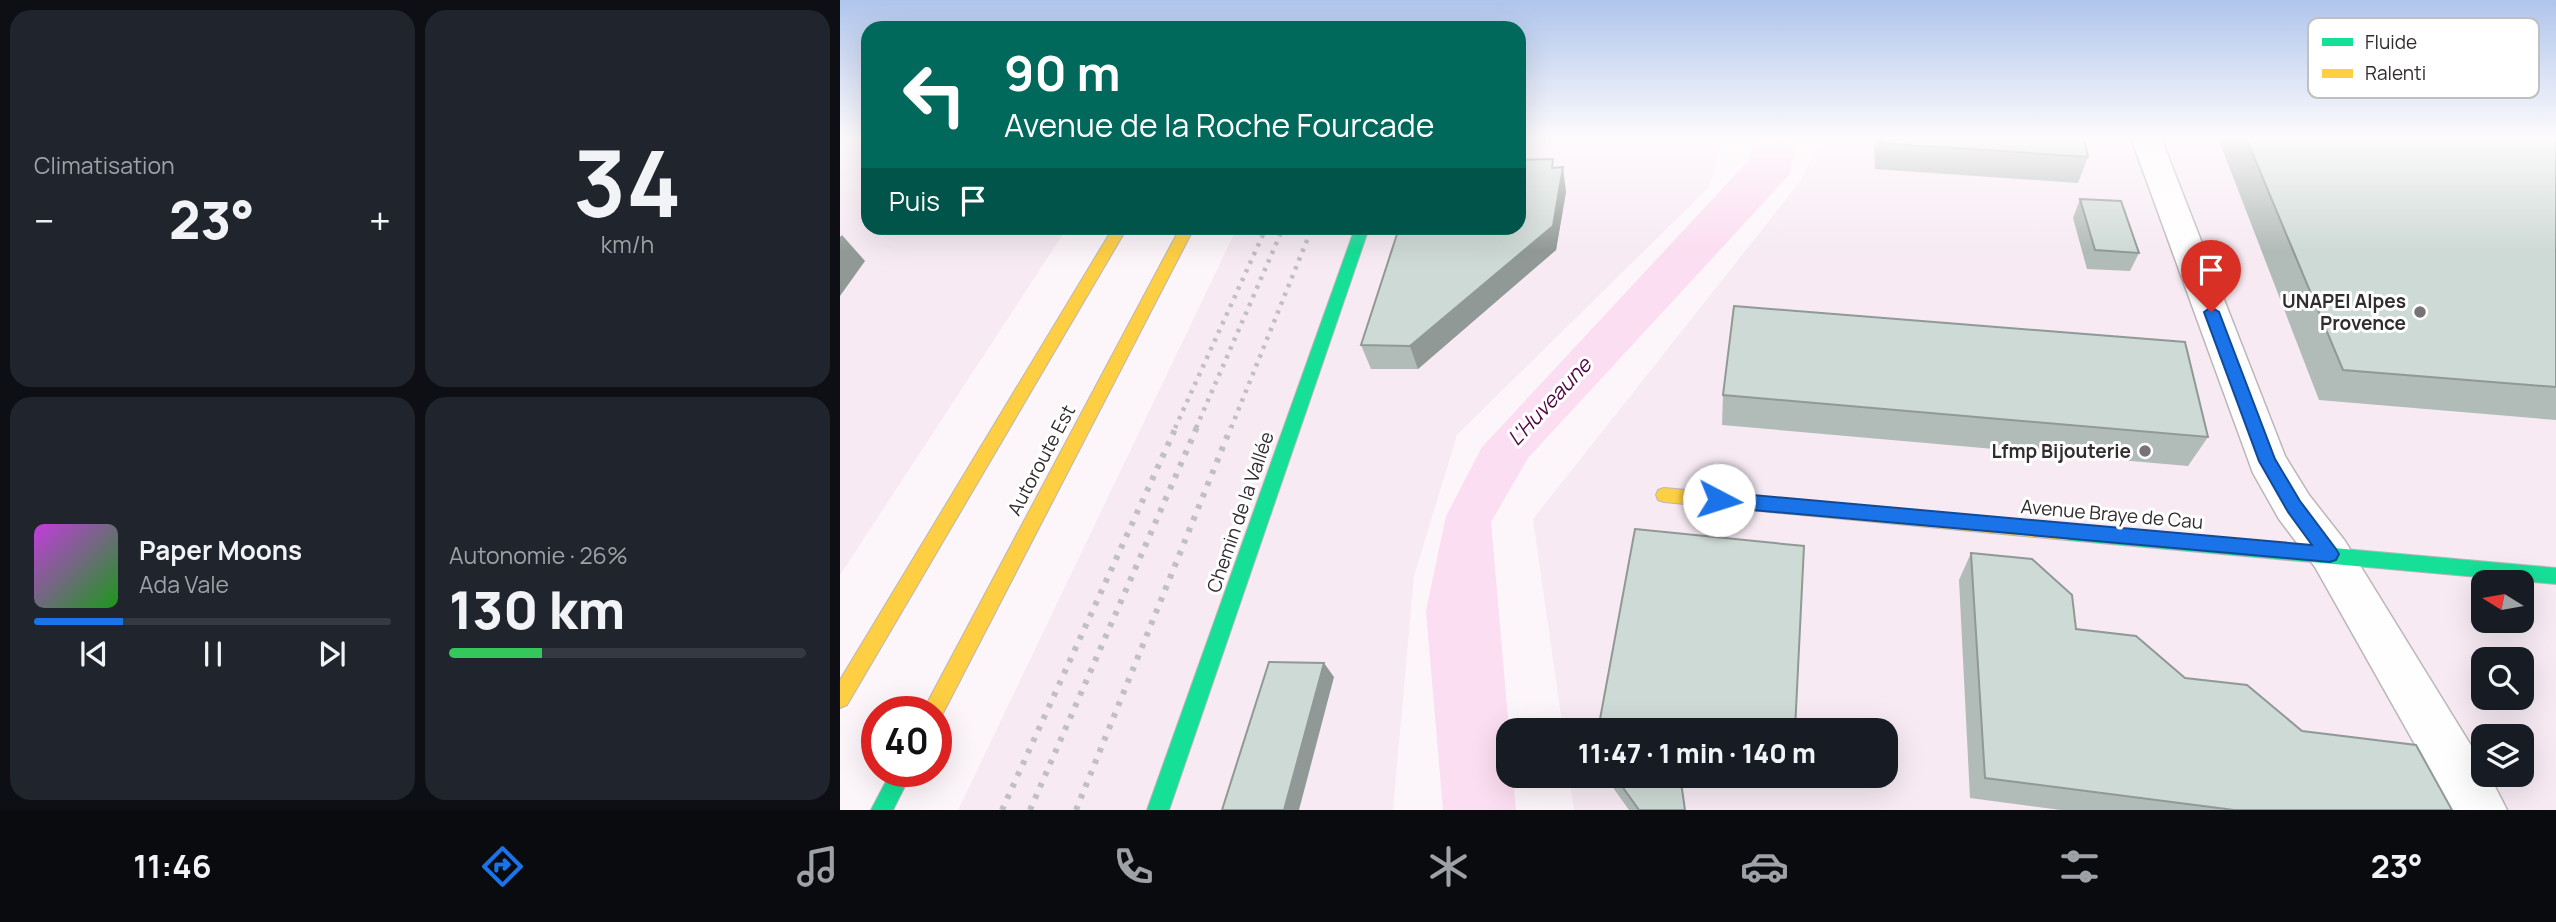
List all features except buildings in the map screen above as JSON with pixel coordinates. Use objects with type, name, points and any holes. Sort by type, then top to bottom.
[{"type":"main road","points":[[840,698],[1116,235]]},
{"type":"main road","name":"Autoroute Est","points":[[941,696],[1183,235]]},
{"type":"main road","name":"Chemin de la Vallée","points":[[1158,810],[1360,235]]},
{"type":"main road","name":"Avenue Braye de Cau","points":[[1664,495],[2556,576]]},
{"type":"main road","points":[[882,810],[894,787]]},
{"type":"street","points":[[2160,176],[2267,461],[2294,507],[2330,554],[2481,810]]},
{"type":"shaded area","points":[[840,176],[861,176],[861,235],[1062,235],[840,575]]},
{"type":"shaded area","points":[[1526,176],[1712,176],[1709,187],[1457,435],[1414,576],[1393,810],[958,810],[1234,235],[1526,235]]},
{"type":"shaded area","points":[[1803,176],[2556,176],[2556,810],[1574,810],[1571,788],[1898,788],[1898,718],[1561,718],[1533,519]]},
{"type":"water","name":"L'Huveaune","points":[[1734,176],[1788,176],[1528,458],[1491,522],[1508,718],[1496,718],[1496,788],[1514,788],[1516,810],[1443,810],[1426,611],[1446,516],[1482,447]]},
{"type":"railway","points":[[1175,428],[1263,235]]},
{"type":"railway","points":[[1196,428],[1280,235]]},
{"type":"railway","points":[[1231,428],[1309,235]]},
{"type":"railway","points":[[1002,810],[1176,427]]},
{"type":"railway","points":[[1030,810],[1197,427]]},
{"type":"railway","points":[[1076,810],[1231,427]]},
{"type":"traffic: fast","points":[[1158,810],[1360,235]]},
{"type":"traffic: fast","points":[[2067,532],[2556,576]]},
{"type":"traffic: fast","points":[[882,810],[894,787]]},
{"type":"traffic: slow","points":[[840,698],[1116,235]]},
{"type":"traffic: slow","points":[[941,696],[1183,235]]},
{"type":"traffic: slow","points":[[1664,495],[2067,532]]},
{"type":"place","name":"UNAPEI Alpes Provence","points":[[2420,312]]},
{"type":"place","name":"Lfmp Bijouterie","points":[[2145,451]]},
{"type":"route","points":[[1719,500],[2330,554],[2294,507],[2267,461],[2211,312]]}]
